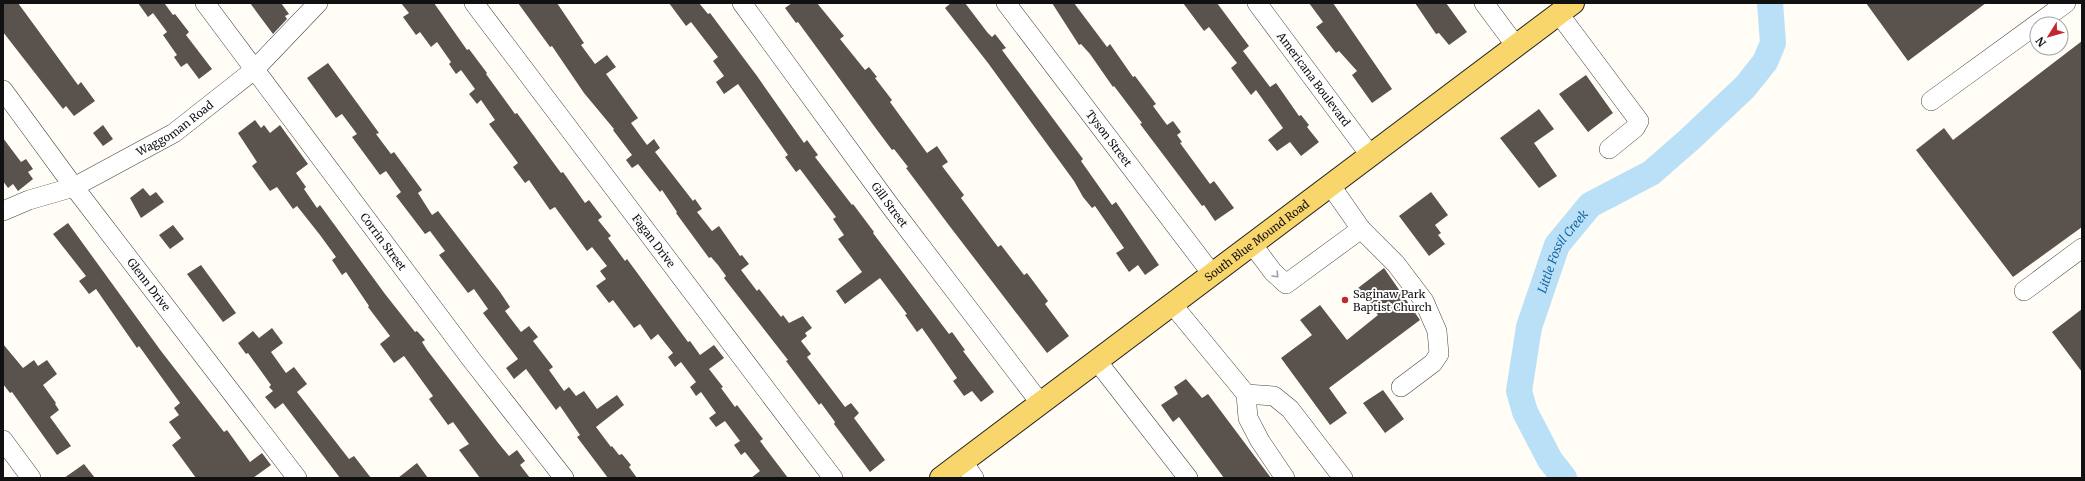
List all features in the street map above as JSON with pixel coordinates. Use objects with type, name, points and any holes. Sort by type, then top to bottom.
[{"type":"main road","name":"South Blue Mound Road","points":[[941,478],[968,470],[1041,404],[1566,9]]},
{"type":"street","name":"Corrin Street","points":[[205,3],[466,352],[564,478]]},
{"type":"street","name":"Waggoman Road","points":[[3,211],[29,200],[74,187],[174,133],[254,70],[318,3]]},
{"type":"street","name":"Fagan Drive","points":[[474,3],[833,478]]},
{"type":"street","name":"Gill Street","points":[[742,3],[891,207],[1041,404]]},
{"type":"street","name":"Tyson Street","points":[[1006,3],[1212,274]]},
{"type":"street","name":"Americana Boulevard","points":[[1257,3],[1370,155]]},
{"type":"street","points":[[1484,3],[1516,46]]},
{"type":"street","points":[[1931,101],[2066,3]]},
{"type":"street","points":[[1566,9],[1639,121],[1635,128],[1609,149]]},
{"type":"street","name":"Glenn Drive","points":[[3,90],[74,187],[296,478]]},
{"type":"street","points":[[1330,186],[1361,229],[1396,264],[1424,301],[1437,331],[1439,354],[1433,363],[1401,387]]},
{"type":"street","points":[[1252,244],[1273,272],[1286,284],[1361,229]]},
{"type":"street","points":[[2024,292],[2082,248]]},
{"type":"street","points":[[1172,304],[1246,394],[1248,418],[1260,441],[1286,478]]},
{"type":"street","points":[[1097,361],[1188,478]]},
{"type":"street","points":[[1246,394],[1274,396],[1290,410],[1343,478]]},
{"type":"street","points":[[3,440],[32,478]]},
{"type":"building","points":[[3,3],[18,3],[78,85],[81,82],[95,101],[74,116],[66,106],[63,109],[3,32]]},
{"type":"building","points":[[138,3],[167,3],[165,4],[173,15],[175,14],[189,32],[186,35],[212,69],[199,79],[187,63],[181,67],[174,57],[177,55],[163,35],[167,32],[153,13],[148,17]]},
{"type":"building","points":[[250,3],[281,3],[289,14],[285,16],[287,19],[273,34]]},
{"type":"building","points":[[401,3],[434,3],[467,50],[469,49],[515,114],[517,113],[561,173],[563,172],[585,203],[589,200],[602,217],[598,220],[611,236],[608,238],[625,261],[627,259],[688,342],[690,341],[700,355],[714,345],[724,358],[709,369],[723,387],[721,388],[735,407],[737,405],[763,439],[760,441],[788,478],[751,478],[760,471],[745,452],[741,455],[734,445],[740,441],[725,421],[716,427],[709,418],[716,413],[701,392],[696,396],[690,387],[696,382],[681,362],[675,367],[668,357],[673,353],[658,334],[651,340],[640,324],[634,328],[613,300],[609,303],[596,286],[606,279],[600,271],[607,266],[592,247],[587,251],[555,207],[550,210],[529,180],[525,183],[513,167],[518,163],[489,124],[495,120],[481,100],[477,104],[469,94],[475,89],[461,70],[456,74],[449,64],[451,62],[437,42],[431,47],[420,32],[416,35],[403,17],[409,13]]},
{"type":"building","points":[[518,3],[557,3],[584,43],[581,45],[595,64],[607,55],[616,67],[606,74],[638,118],[631,123],[647,145],[654,139],[660,148],[655,152],[693,201],[695,199],[702,209],[697,212],[712,231],[719,226],[740,256],[742,255],[749,264],[741,270],[757,291],[759,289],[781,317],[783,315],[789,323],[803,316],[812,328],[805,333],[807,336],[801,341],[811,354],[807,357],[845,407],[851,403],[859,413],[854,418],[885,460],[870,472],[834,424],[835,422],[821,403],[819,405],[786,361],[788,360],[724,278],[726,276],[718,265],[711,257],[709,258],[676,213],[677,212],[662,190],[660,192],[638,164],[632,168],[626,160],[632,155],[613,130],[614,129],[584,93],[552,46],[550,47]]},
{"type":"building","points":[[669,3],[699,3],[708,14],[710,13],[804,143],[807,140],[818,155],[815,157],[852,205],[853,204],[949,334],[952,332],[965,350],[963,351],[994,392],[981,402],[972,391],[964,396],[953,381],[957,378],[922,328],[917,332],[905,315],[907,314],[880,278],[845,304],[836,291],[862,272],[838,239],[844,235],[833,219],[836,217],[800,169],[796,172],[785,157],[788,155],[738,84],[724,94],[716,82],[724,76],[713,61],[718,57],[691,22],[686,26]]},
{"type":"building","points":[[792,3],[817,3],[844,36],[840,39],[865,70],[869,67],[877,77],[875,78],[892,100],[890,102],[927,153],[937,146],[948,162],[942,166],[964,195],[961,198],[998,247],[1001,245],[1024,275],[1027,273],[1048,301],[1045,304],[1069,336],[1047,353],[906,168],[908,167],[894,149],[892,150],[798,22],[796,23],[785,8]]},
{"type":"building","points":[[951,3],[965,3],[987,32],[992,37],[995,34],[1006,48],[1002,50],[1083,159],[1081,161],[1112,205],[1116,202],[1159,265],[1145,275],[1138,265],[1129,272],[1116,253],[1124,248],[1095,206],[1092,208],[1083,197],[1074,181],[988,63],[945,8]]},
{"type":"building","points":[[1052,3],[1074,3],[1107,47],[1110,44],[1133,77],[1135,76],[1156,104],[1153,106],[1167,125],[1173,121],[1181,132],[1177,135],[1182,142],[1180,143],[1210,184],[1214,181],[1234,208],[1215,221],[1140,124],[1142,123],[1114,86],[1113,87],[1090,54],[1081,44],[1079,45]]},
{"type":"building","points":[[1183,3],[1217,3],[1249,46],[1243,51],[1270,87],[1276,83],[1299,116],[1301,115],[1309,125],[1307,127],[1319,142],[1301,156],[1290,142],[1277,151],[1268,140],[1283,128],[1256,90],[1251,95],[1231,68],[1237,63],[1209,27],[1204,31]]},
{"type":"building","points":[[1309,3],[1333,3],[1392,89],[1372,103],[1352,75],[1357,71],[1339,51],[1336,53],[1316,27],[1323,22]]},
{"type":"building","points":[[1415,3],[1446,3],[1467,32],[1449,45],[1439,33],[1436,34]]},
{"type":"building","points":[[1866,3],[1986,3],[1908,61]]},
{"type":"building","points":[[2082,41],[2082,227],[2013,277],[1916,150],[1944,128],[1953,140],[2062,56],[2069,56],[2069,51]]},
{"type":"building","points":[[328,63],[379,133],[376,134],[391,154],[394,152],[422,190],[418,193],[432,215],[438,211],[500,292],[510,307],[505,311],[521,332],[529,326],[538,337],[533,341],[553,367],[549,370],[564,391],[569,387],[576,396],[584,391],[597,409],[617,395],[624,405],[596,427],[611,447],[612,446],[619,455],[622,454],[631,465],[629,467],[637,478],[608,478],[577,437],[580,435],[560,406],[556,410],[526,369],[514,379],[506,368],[518,359],[483,313],[488,309],[474,289],[468,293],[439,255],[445,251],[430,231],[425,234],[396,196],[401,192],[386,171],[380,175],[352,137],[357,134],[342,114],[336,118],[307,78]]},
{"type":"building","points":[[1586,75],[1613,113],[1588,132],[1559,94]]},
{"type":"building","points":[[1539,109],[1554,129],[1534,143],[1557,176],[1539,188],[1500,138]]},
{"type":"building","points":[[255,120],[261,128],[264,125],[270,133],[280,125],[308,164],[296,173],[306,187],[304,189],[317,208],[320,205],[385,294],[415,332],[417,331],[425,340],[422,342],[427,350],[499,444],[509,456],[517,450],[525,461],[520,465],[530,478],[480,478],[459,450],[469,444],[453,422],[448,425],[429,399],[433,396],[404,356],[394,363],[380,344],[390,336],[368,307],[369,306],[346,272],[342,275],[332,260],[336,257],[320,235],[297,206],[293,209],[277,187],[270,191],[252,166],[257,162],[238,133]]},
{"type":"building","points":[[103,125],[113,139],[103,146],[93,133]]},
{"type":"building","points":[[3,138],[21,162],[26,159],[33,169],[28,172],[33,179],[18,191],[13,184],[8,188],[3,181]]},
{"type":"building","points":[[143,188],[150,196],[156,192],[164,202],[141,218],[130,198]]},
{"type":"building","points":[[1431,192],[1448,215],[1435,225],[1441,233],[1438,235],[1445,244],[1429,256],[1399,216]]},
{"type":"building","points":[[68,223],[161,351],[224,432],[227,430],[250,462],[262,453],[271,465],[253,478],[196,478],[172,445],[181,438],[169,422],[179,415],[174,408],[180,403],[139,346],[137,348],[96,289],[89,294],[79,281],[86,276],[53,234]]},
{"type":"building","points":[[173,225],[184,239],[170,249],[159,235]]},
{"type":"building","points":[[201,265],[236,313],[223,322],[187,274]]},
{"type":"building","points":[[1384,268],[1420,320],[1329,388],[1347,413],[1330,425],[1281,358],[1312,335],[1300,320],[1320,305],[1347,340],[1378,315],[1358,288]]},
{"type":"building","points":[[2082,309],[2082,372],[2052,332]]},
{"type":"building","points":[[272,328],[283,343],[271,352],[286,373],[294,367],[307,384],[297,392],[349,459],[354,456],[371,478],[340,478],[283,403],[275,409],[265,397],[273,391],[269,387],[271,385],[248,353],[246,354],[238,343],[253,331],[259,338]]},
{"type":"building","points":[[3,344],[23,368],[34,360],[38,366],[47,360],[57,374],[43,385],[56,403],[55,404],[59,410],[50,417],[71,446],[57,455],[12,392],[10,393],[3,384]]},
{"type":"building","points":[[1186,379],[1202,398],[1208,394],[1271,478],[1224,478],[1179,417],[1173,422],[1161,405],[1178,394],[1174,387]]},
{"type":"building","points":[[1383,390],[1404,419],[1385,433],[1363,403]]},
{"type":"building","points":[[417,463],[428,478],[398,478]]},
{"type":"building","points":[[84,464],[95,478],[64,478]]},
{"type":"waterway","name":"Little Fossil Creek","points":[[1564,478],[1550,460],[1525,412],[1519,391],[1529,327],[1557,245],[1590,205],[1651,173],[1690,139],[1745,87],[1765,62],[1773,43],[1770,3]]},
{"type":"place","name":"Saginaw Park Baptist Church","points":[[1345,300]]}]
